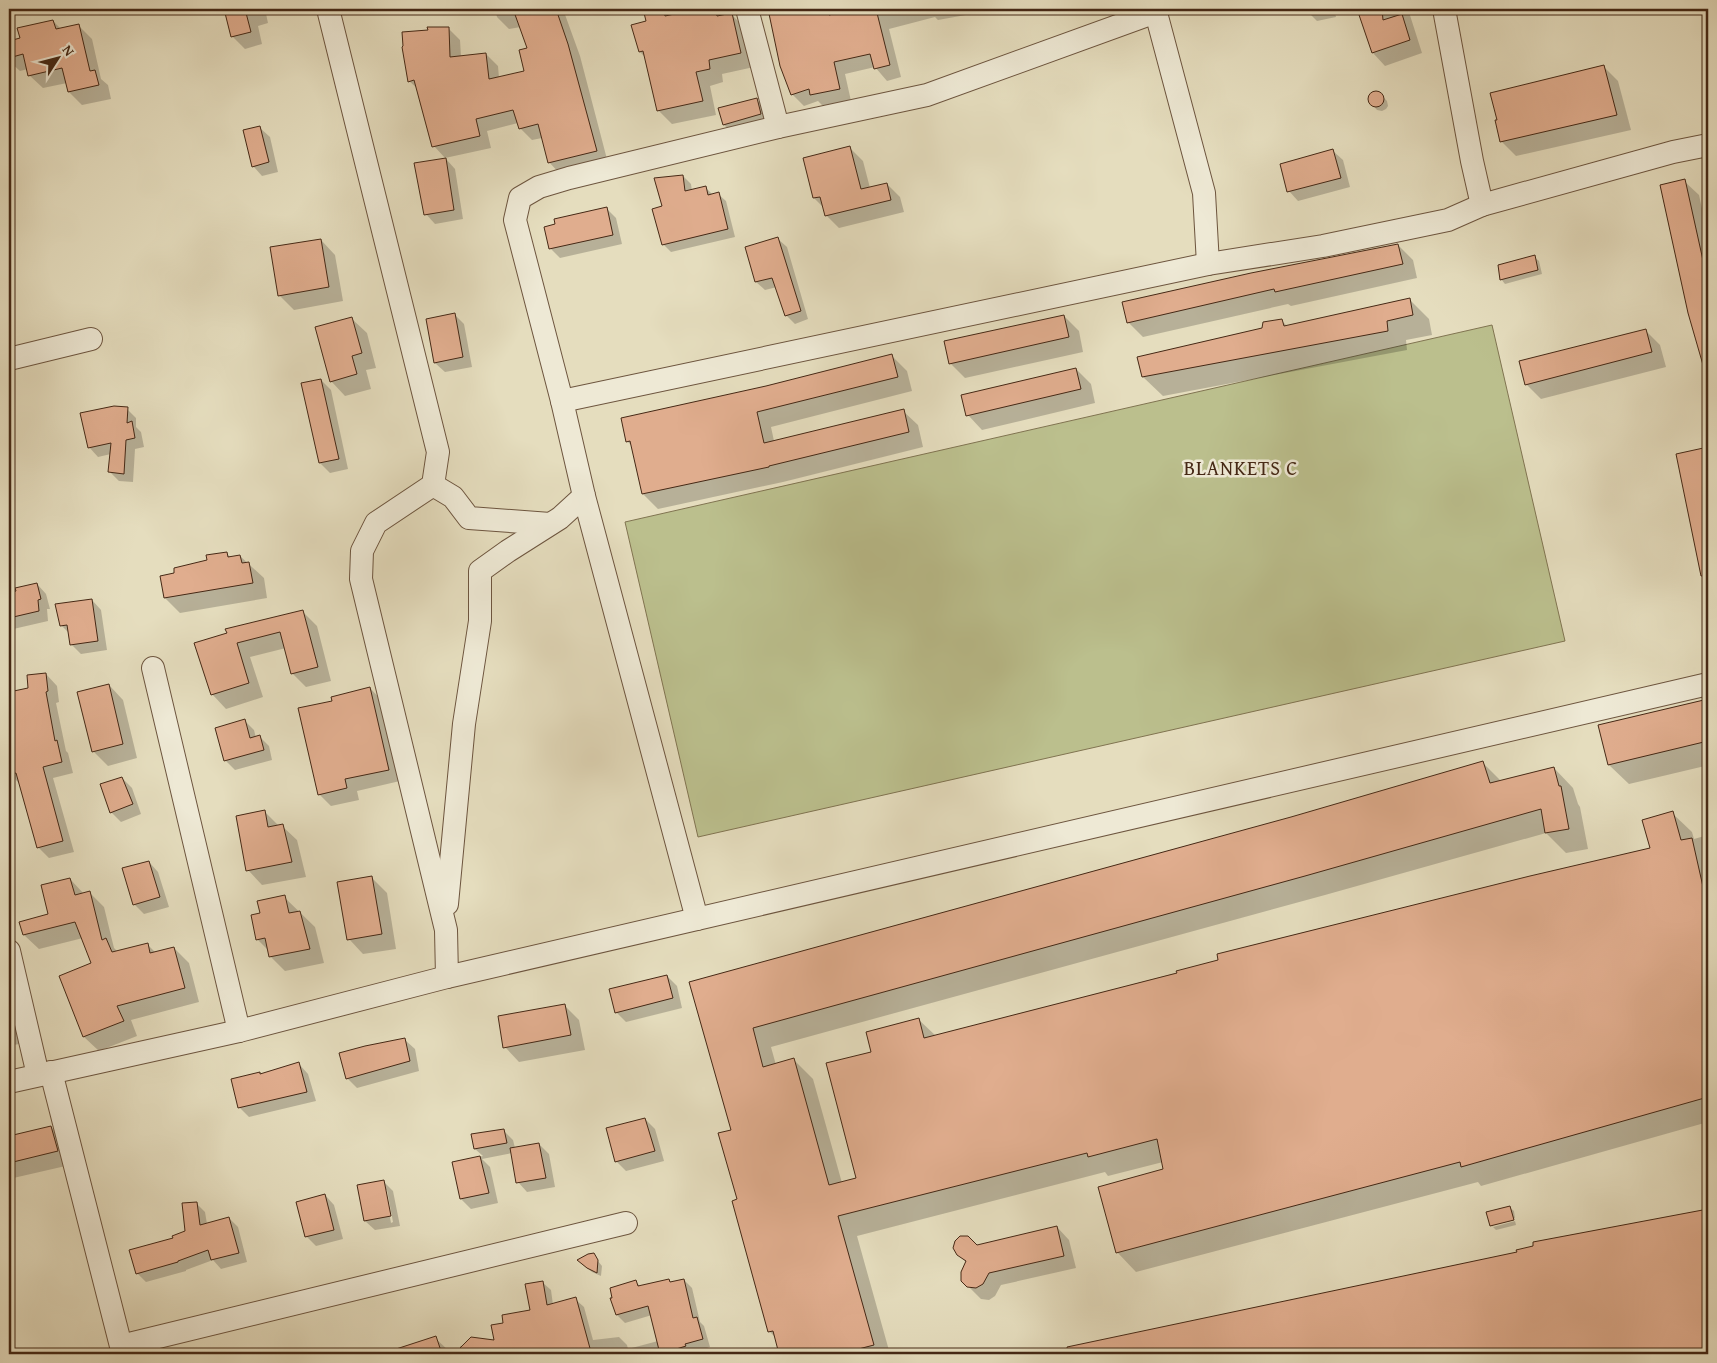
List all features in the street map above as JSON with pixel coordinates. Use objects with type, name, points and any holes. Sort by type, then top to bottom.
[{"type":"street","points":[[328,9],[438,452],[433,485],[376,523],[362,551],[361,579],[446,930]]},
{"type":"street","points":[[747,9],[778,127]]},
{"type":"street","points":[[1444,9],[1482,206]]},
{"type":"street","points":[[697,919],[584,496],[562,401],[515,220],[520,198],[539,187],[570,178],[778,127],[927,95],[1155,10],[1204,192],[1208,264]]},
{"type":"street","points":[[562,401],[1208,264],[1323,246],[1448,220],[1482,206],[1673,152],[1708,144]]},
{"type":"street","points":[[9,359],[92,339]]},
{"type":"street","points":[[433,485],[453,497],[469,518],[550,524]]},
{"type":"street","points":[[447,977],[446,930],[448,884],[464,724],[480,621],[480,571],[560,518],[584,496]]},
{"type":"street","points":[[154,668],[239,1031]]},
{"type":"street","points":[[9,1082],[239,1031],[447,977],[1708,684]]},
{"type":"street","points":[[9,951],[122,1350],[626,1223]]},
{"type":"green space","points":[[1492,325],[1565,641],[698,837],[625,522]]},
{"type":"building","points":[[224,9],[245,9],[251,32],[231,37]]},
{"type":"building","points":[[513,9],[556,9],[568,44],[597,151],[548,163],[538,124],[519,129],[513,110],[476,119],[480,136],[432,147],[414,80],[408,82],[402,47],[402,32],[428,30],[427,27],[449,27],[450,57],[486,53],[489,79],[524,71],[519,50],[527,48]]},
{"type":"building","points":[[643,9],[663,9],[665,16],[698,9],[715,9],[717,16],[732,13],[741,53],[709,60],[710,69],[696,72],[703,101],[657,111],[643,51],[639,52],[631,25],[646,21]]},
{"type":"building","points":[[768,9],[828,9],[829,15],[857,9],[876,9],[890,65],[874,69],[870,54],[834,62],[840,89],[810,95],[809,89],[791,95],[780,66]]},
{"type":"building","points":[[1357,9],[1382,9],[1383,20],[1402,14],[1410,40],[1372,53]]},
{"type":"building","points":[[53,20],[56,29],[79,24],[90,71],[95,70],[99,85],[68,92],[62,68],[28,76],[23,54],[9,58],[9,41],[20,38],[17,28]]},
{"type":"building","points":[[1604,65],[1617,115],[1500,142],[1490,93]]},
{"type":"building","points":[[1376,91],[1382,93],[1384,99],[1382,105],[1376,107],[1370,105],[1368,99],[1370,93]]},
{"type":"building","points":[[757,98],[761,114],[723,125],[718,108]]},
{"type":"building","points":[[260,126],[269,162],[252,167],[243,130]]},
{"type":"building","points":[[850,146],[861,189],[887,183],[891,200],[825,216],[820,197],[813,198],[803,158]]},
{"type":"building","points":[[1333,149],[1341,178],[1287,192],[1280,164]]},
{"type":"building","points":[[446,158],[454,210],[424,215],[414,163]]},
{"type":"building","points":[[683,175],[685,191],[706,186],[708,195],[719,192],[728,229],[662,245],[652,209],[662,206],[654,178]]},
{"type":"building","points":[[1685,179],[1708,283],[1708,364],[1703,365],[1688,313],[1660,185]]},
{"type":"building","points":[[607,207],[613,235],[549,249],[544,227],[555,224],[554,219]]},
{"type":"building","points":[[778,237],[801,311],[785,316],[772,278],[755,282],[745,247]]},
{"type":"building","points":[[321,239],[329,287],[278,296],[270,247]]},
{"type":"building","points":[[1398,244],[1403,264],[1275,292],[1274,289],[1127,323],[1122,302],[1251,273]]},
{"type":"building","points":[[1535,255],[1538,270],[1500,280],[1498,265]]},
{"type":"building","points":[[1410,298],[1413,315],[1387,321],[1388,331],[1142,377],[1137,357],[1262,328],[1263,322],[1282,319],[1284,326]]},
{"type":"building","points":[[455,313],[463,357],[434,363],[426,319]]},
{"type":"building","points":[[1064,315],[1069,337],[949,364],[944,341]]},
{"type":"building","points":[[352,317],[362,353],[352,356],[357,374],[330,382],[315,327]]},
{"type":"building","points":[[1646,329],[1652,352],[1525,385],[1519,361]]},
{"type":"building","points":[[892,354],[898,377],[757,412],[764,443],[904,409],[909,432],[769,467],[642,494],[630,441],[626,442],[621,418],[766,386]]},
{"type":"building","points":[[1076,368],[1081,389],[966,416],[961,395]]},
{"type":"building","points":[[321,379],[339,459],[319,463],[301,383]]},
{"type":"building","points":[[114,406],[128,407],[127,423],[132,421],[135,438],[126,440],[124,474],[108,472],[111,443],[88,448],[80,413]]},
{"type":"building","points":[[1708,447],[1708,575],[1701,576],[1676,454]]},
{"type":"building","points":[[227,552],[228,557],[240,555],[242,563],[249,562],[253,583],[164,598],[160,576],[174,573],[174,568],[207,560],[206,555]]},
{"type":"building","points":[[37,583],[41,599],[38,600],[39,611],[9,618],[9,593],[16,591],[15,588]]},
{"type":"building","points":[[92,599],[98,641],[70,645],[67,625],[60,626],[55,604]]},
{"type":"building","points":[[303,610],[318,667],[291,674],[280,632],[237,643],[249,683],[211,695],[194,643],[227,633],[225,629]]},
{"type":"building","points":[[46,673],[48,691],[46,692],[55,741],[57,740],[62,762],[43,767],[63,841],[37,848],[16,773],[9,774],[9,692],[28,688],[27,675]]},
{"type":"building","points":[[109,684],[123,744],[92,752],[77,692]]},
{"type":"building","points":[[370,687],[389,770],[345,779],[347,788],[318,795],[298,708],[332,701],[331,697]]},
{"type":"building","points":[[1708,699],[1708,741],[1608,765],[1598,725]]},
{"type":"building","points":[[245,719],[250,738],[260,735],[264,750],[224,761],[215,728]]},
{"type":"building","points":[[1483,761],[1490,783],[1554,767],[1559,786],[1561,786],[1569,829],[1545,833],[1541,809],[753,1028],[763,1067],[794,1058],[829,1185],[856,1178],[826,1063],[871,1052],[866,1032],[919,1018],[924,1038],[1177,973],[1176,971],[1218,960],[1217,954],[1650,848],[1642,820],[1673,811],[1681,840],[1692,838],[1708,909],[1708,1097],[1461,1167],[1460,1162],[1116,1253],[1098,1187],[1163,1169],[1157,1139],[1088,1157],[1087,1153],[838,1216],[874,1345],[839,1354],[779,1354],[773,1331],[768,1332],[732,1201],[737,1199],[718,1133],[731,1130],[689,982],[1291,817]]},
{"type":"building","points":[[122,777],[133,804],[110,813],[100,784]]},
{"type":"building","points":[[265,810],[268,827],[283,824],[292,862],[246,871],[236,816]]},
{"type":"building","points":[[149,861],[160,897],[133,905],[122,868]]},
{"type":"building","points":[[372,876],[382,934],[347,940],[337,882]]},
{"type":"building","points":[[70,878],[75,895],[90,891],[102,940],[106,938],[112,952],[148,943],[150,953],[174,947],[185,988],[117,1006],[124,1021],[83,1037],[59,976],[91,963],[75,922],[23,935],[19,922],[48,914],[41,885]]},
{"type":"building","points":[[285,895],[289,913],[300,911],[310,949],[269,957],[265,938],[256,940],[251,915],[260,913],[257,901]]},
{"type":"building","points":[[667,975],[673,998],[615,1013],[609,989]]},
{"type":"building","points":[[565,1004],[571,1035],[503,1048],[498,1016]]},
{"type":"building","points":[[405,1038],[410,1061],[346,1079],[339,1053]]},
{"type":"building","points":[[299,1062],[307,1092],[238,1108],[231,1079],[260,1072],[260,1074]]},
{"type":"building","points":[[645,1118],[655,1151],[615,1162],[606,1128]]},
{"type":"building","points":[[51,1126],[58,1151],[9,1163],[9,1136]]},
{"type":"building","points":[[504,1129],[507,1143],[474,1149],[471,1134]]},
{"type":"building","points":[[539,1143],[546,1178],[516,1183],[510,1148]]},
{"type":"building","points":[[480,1156],[489,1193],[460,1199],[452,1162]]},
{"type":"building","points":[[384,1180],[391,1216],[364,1221],[357,1185]]},
{"type":"building","points":[[325,1194],[334,1230],[305,1237],[296,1202]]},
{"type":"building","points":[[197,1202],[200,1225],[229,1217],[239,1253],[211,1260],[208,1250],[178,1262],[136,1274],[129,1250],[173,1238],[172,1236],[185,1231],[182,1203]]},
{"type":"building","points":[[1510,1206],[1514,1220],[1490,1226],[1486,1212]]},
{"type":"building","points":[[1708,1209],[1708,1354],[1068,1354],[1067,1347],[1517,1252],[1516,1250],[1533,1246],[1533,1242]]},
{"type":"building","points":[[1057,1226],[1064,1256],[989,1273],[983,1284],[976,1288],[967,1287],[961,1281],[961,1272],[966,1261],[957,1255],[953,1248],[955,1241],[960,1236],[968,1236],[977,1245]]},
{"type":"building","points":[[594,1253],[598,1260],[597,1273],[577,1260]]},
{"type":"building","points":[[669,1279],[670,1282],[684,1279],[693,1318],[697,1317],[703,1339],[660,1354],[648,1306],[616,1315],[610,1298],[612,1298],[610,1288],[636,1280],[638,1286]]},
{"type":"building","points":[[543,1281],[547,1305],[576,1297],[591,1352],[586,1352],[587,1354],[454,1354],[471,1337],[494,1340],[491,1325],[503,1323],[502,1315],[530,1310],[525,1284]]},
{"type":"building","points":[[436,1336],[442,1354],[390,1354],[390,1351]]},
{"type":"district","name":"BLANKETS C","points":[[1241,467]]}]
